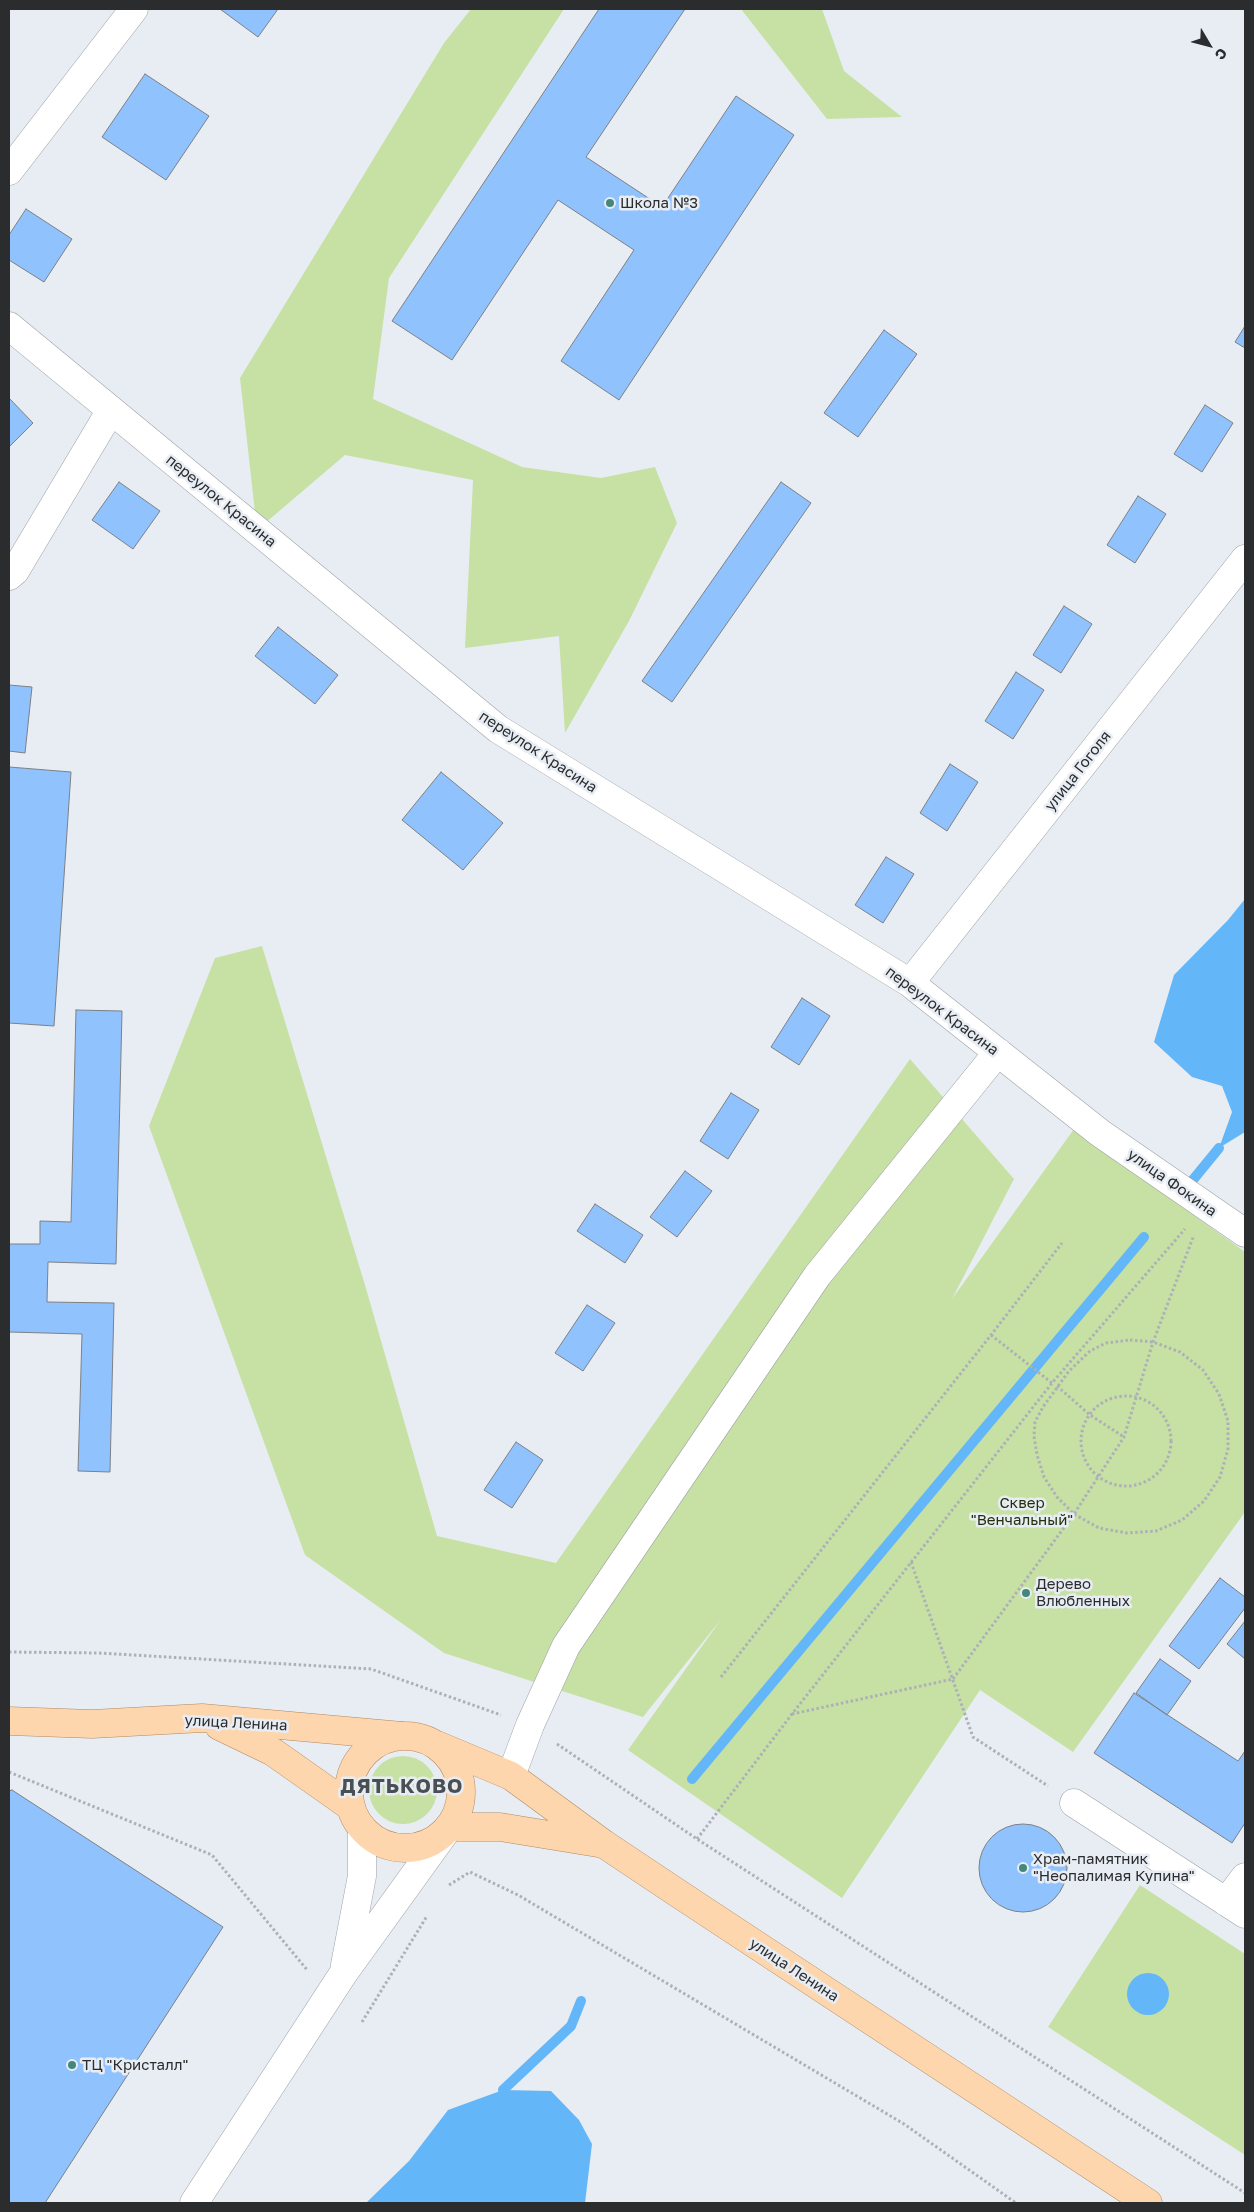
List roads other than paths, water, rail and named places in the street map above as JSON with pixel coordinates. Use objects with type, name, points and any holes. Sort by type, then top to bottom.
[{"type":"main road","name":"улица Ленина","points":[[9,1722],[92,1724],[202,1718],[402,1736]]},
{"type":"main road","points":[[202,1718],[273,1752],[356,1817],[381,1843],[405,1848],[430,1843],[449,1828],[458,1811],[462,1793],[459,1774],[450,1758],[437,1745],[420,1738],[402,1736],[379,1743],[360,1759],[352,1774],[349,1791],[356,1817]]},
{"type":"main road","name":"улица Ленина","points":[[437,1745],[511,1776],[604,1844],[1148,2203]]},
{"type":"main road","points":[[449,1828],[500,1827],[604,1844]]},
{"type":"street","points":[[9,170],[134,9]]},
{"type":"street","name":"переулок Красина","points":[[9,326],[498,729],[910,983],[1100,1133]]},
{"type":"street","points":[[9,576],[15,571],[111,410]]},
{"type":"street","name":"улица Гоголя","points":[[910,983],[1245,559]]},
{"type":"street","points":[[511,1776],[530,1725],[572,1638],[817,1276],[998,1052]]},
{"type":"street","name":"улица Фокина","points":[[1100,1133],[1245,1233]]},
{"type":"street","points":[[1074,1803],[1236,1908],[1245,1877]]},
{"type":"street","points":[[343,1974],[362,1876],[356,1817]]},
{"type":"street","points":[[194,2203],[343,1974],[449,1828]]},
{"type":"water","points":[[1245,899],[1245,1132],[1219,1148],[1232,1112],[1222,1086],[1192,1077],[1154,1042],[1174,975],[1228,920]]},
{"type":"water","points":[[1148,1973],[1163,1979],[1169,1994],[1163,2009],[1148,2015],[1133,2009],[1127,1994],[1133,1979]]},
{"type":"water","points":[[503,2090],[551,2091],[579,2120],[592,2144],[585,2203],[366,2203],[409,2161],[448,2110]]},
{"type":"waterway","points":[[1192,1181],[1219,1148]]},
{"type":"waterway","points":[[692,1779],[1144,1237]]},
{"type":"waterway","points":[[503,2090],[571,2026],[581,2001]]},
{"type":"place","name":"Школа №3","points":[[610,203]]},
{"type":"place","name":"Дерево Влюбленных","points":[[1026,1593]]},
{"type":"place","name":"Храм-памятник \"Неопалимая Купина\"","points":[[1023,1868]]},
{"type":"place","name":"ТЦ \"Кристалл\"","points":[[72,2065]]},
{"type":"district","name":"ДЯТЬКОВО","points":[[402,1787]]},
{"type":"park label","name":"Сквер \"Венчальный\"","points":[[1022,1512]]}]
